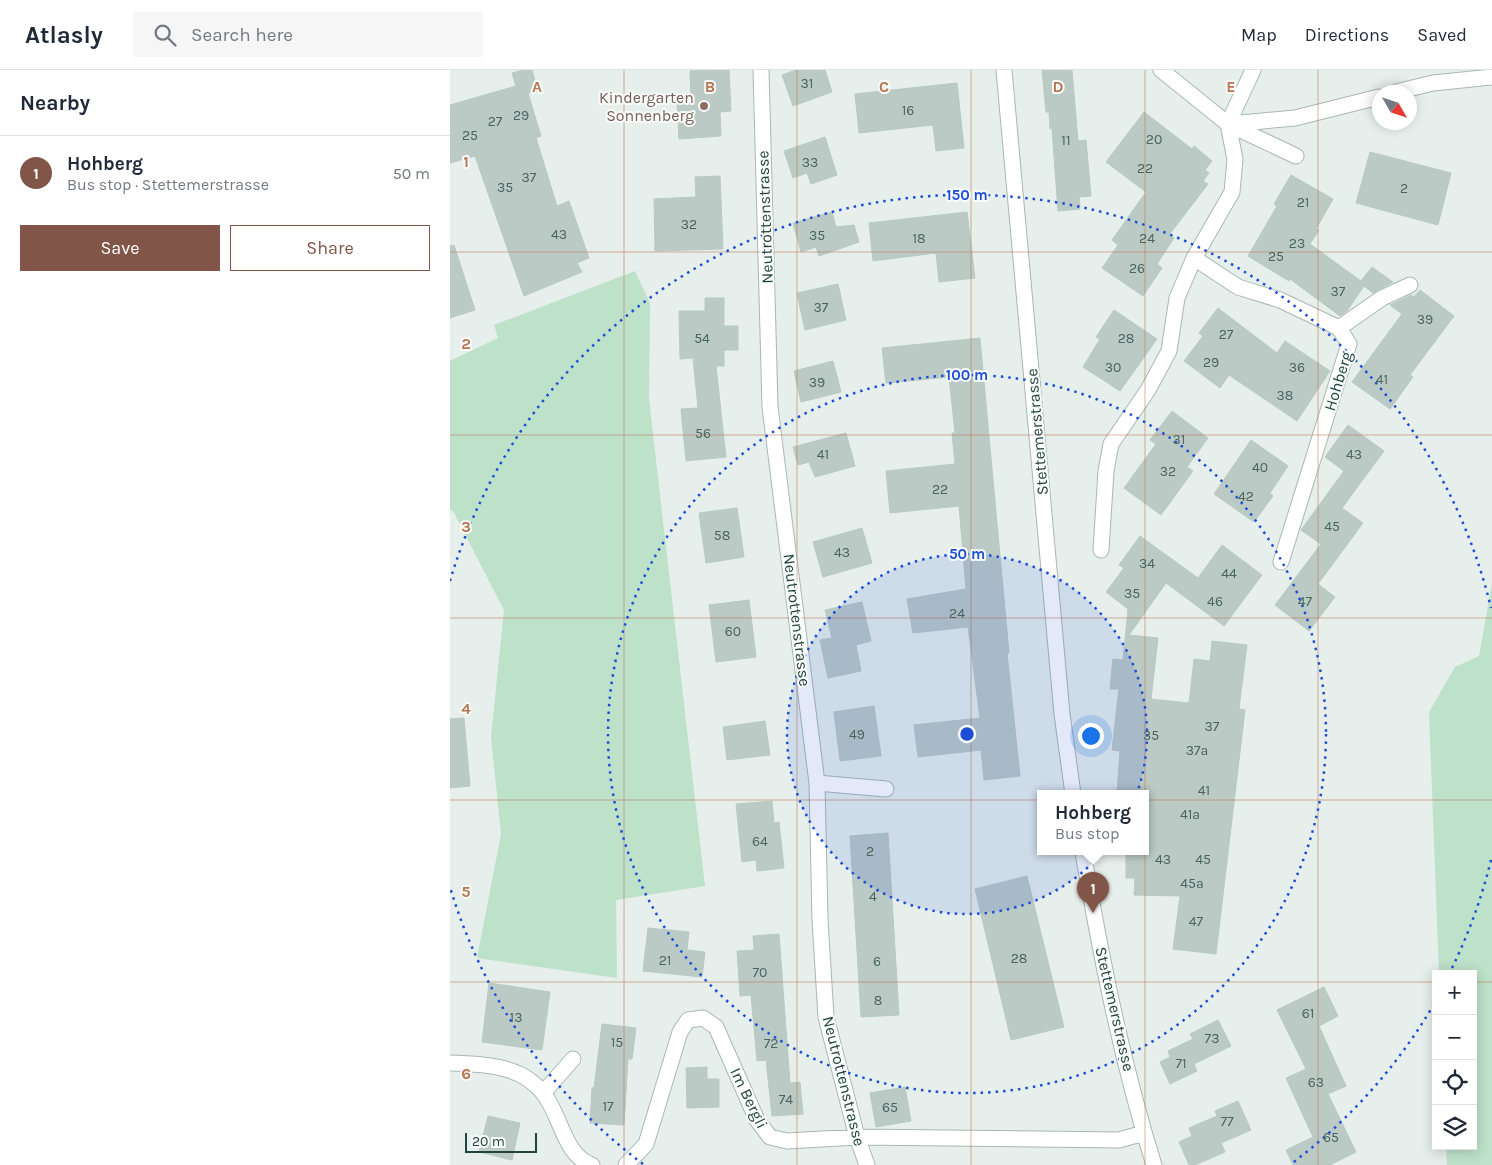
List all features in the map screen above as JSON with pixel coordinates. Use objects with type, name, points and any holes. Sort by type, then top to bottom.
[{"type":"street","name":"Neutrottenstrasse","points":[[761,70],[770,407],[817,784],[820,920],[826,1017],[856,1137],[867,1165]]},
{"type":"street","name":"Stettemerstrasse","points":[[1004,70],[1062,714],[1072,790]]},
{"type":"street","points":[[1160,70],[1228,124],[1296,156]]},
{"type":"street","points":[[1101,550],[1106,471],[1111,444],[1148,390],[1169,352],[1177,298],[1194,258],[1232,192],[1235,159],[1228,124],[1253,70]]},
{"type":"street","points":[[1417,87],[1433,83],[1492,78]]},
{"type":"street","points":[[1228,124],[1295,118],[1372,99]]},
{"type":"street","name":"Hohberg","points":[[1194,258],[1238,286],[1280,300],[1339,328],[1349,344],[1282,562]]},
{"type":"street","points":[[1339,328],[1382,298],[1410,286]]},
{"type":"street","points":[[817,784],[886,790]]},
{"type":"street","name":"Stettemerstrasse","points":[[1084,855],[1107,980],[1144,1133],[1154,1165]]},
{"type":"street","name":"Im Bergli","points":[[626,1165],[646,1144],[680,1032],[688,1020],[703,1018],[716,1027],[757,1120],[770,1137],[787,1142],[856,1137],[1119,1140],[1144,1133]]},
{"type":"street","points":[[543,1093],[573,1059]]},
{"type":"street","points":[[450,1063],[489,1066],[519,1074],[543,1093],[570,1144],[586,1163],[592,1165]]},
{"type":"green space","points":[[635,271],[650,303],[649,399],[705,886],[616,900],[617,978],[477,958],[501,834],[491,737],[504,610],[453,511],[450,509],[450,361],[498,338],[494,325]]},
{"type":"green space","points":[[1492,583],[1492,1165],[1447,1165],[1446,1150],[1477,1150],[1477,970],[1439,970],[1429,712],[1455,667],[1479,656]]},
{"type":"building","points":[[532,70],[538,91],[528,93],[541,136],[536,138],[557,206],[569,201],[589,258],[577,263],[582,272],[524,296],[475,156],[450,163],[450,105],[516,86],[512,73]]},
{"type":"building","name":"Kindergarten Sonnenberg","points":[[729,70],[731,111],[720,112],[721,136],[679,139],[677,100],[691,99],[690,71]]},
{"type":"building","points":[[796,70],[825,70],[832,92],[793,106],[782,75]]},
{"type":"building","points":[[1042,70],[1072,70],[1078,141],[1086,140],[1091,196],[1079,197],[1080,209],[1058,211],[1052,128],[1050,129],[1049,112],[1046,112]]},
{"type":"building","points":[[957,83],[964,148],[936,151],[933,125],[859,133],[855,94]]},
{"type":"building","points":[[1144,112],[1192,149],[1194,146],[1212,161],[1205,170],[1209,173],[1203,181],[1208,184],[1169,235],[1174,238],[1157,264],[1162,268],[1143,296],[1102,268],[1118,245],[1112,240],[1146,192],[1106,162]]},
{"type":"building","points":[[825,137],[837,175],[811,184],[807,173],[793,178],[784,151]]},
{"type":"building","points":[[1370,152],[1451,173],[1438,225],[1356,203]]},
{"type":"building","points":[[1291,175],[1333,199],[1316,229],[1319,230],[1310,244],[1361,281],[1372,267],[1393,282],[1373,293],[1364,286],[1347,311],[1340,316],[1290,279],[1289,281],[1248,256],[1277,206],[1274,204]]},
{"type":"building","points":[[720,176],[723,249],[655,251],[654,199],[696,197],[695,177]]},
{"type":"building","points":[[832,212],[836,227],[854,225],[859,242],[819,256],[816,247],[801,252],[793,223]]},
{"type":"building","points":[[967,212],[975,278],[939,282],[936,253],[873,261],[869,223]]},
{"type":"building","points":[[454,245],[475,310],[450,318],[450,246]]},
{"type":"building","points":[[838,284],[846,320],[805,330],[797,293]]},
{"type":"building","points":[[1420,290],[1454,316],[1410,375],[1413,377],[1390,409],[1352,382],[1402,314],[1390,305],[1411,295],[1414,297]]},
{"type":"building","points":[[705,298],[724,298],[724,326],[738,326],[738,350],[724,350],[724,366],[716,366],[726,457],[686,461],[681,409],[698,408],[693,358],[680,359],[679,311],[705,311]]},
{"type":"building","points":[[1218,308],[1277,353],[1285,341],[1330,371],[1297,421],[1229,375],[1220,388],[1184,361],[1203,336],[1199,333]]},
{"type":"building","points":[[1114,310],[1157,339],[1120,391],[1083,367],[1100,339],[1096,337]]},
{"type":"building","points":[[980,338],[1009,653],[1007,653],[1020,776],[984,780],[981,750],[918,757],[914,725],[980,718],[968,627],[913,633],[907,599],[966,589],[959,506],[890,513],[886,471],[955,464],[952,433],[955,433],[949,377],[886,383],[882,348]]},
{"type":"building","points":[[833,361],[841,392],[801,402],[794,371]]},
{"type":"building","points":[[1172,411],[1208,438],[1187,467],[1193,471],[1161,515],[1124,488],[1156,444],[1150,440]]},
{"type":"building","points":[[1348,425],[1384,451],[1342,508],[1363,523],[1318,584],[1335,597],[1309,631],[1275,605],[1321,544],[1301,530],[1344,471],[1325,457]]},
{"type":"building","points":[[846,433],[855,466],[815,477],[809,462],[798,465],[793,447]]},
{"type":"building","points":[[1251,440],[1288,466],[1270,493],[1273,496],[1254,522],[1214,494]]},
{"type":"building","points":[[737,508],[744,557],[706,563],[699,513]]},
{"type":"building","points":[[862,528],[872,563],[823,577],[813,542]]},
{"type":"building","points":[[1140,536],[1198,578],[1222,545],[1262,575],[1224,626],[1166,583],[1129,635],[1158,638],[1151,699],[1189,703],[1194,659],[1210,661],[1212,641],[1247,645],[1239,709],[1245,710],[1216,954],[1173,949],[1180,896],[1134,895],[1135,878],[1126,878],[1126,855],[1149,855],[1149,790],[1117,790],[1120,751],[1112,750],[1119,689],[1110,689],[1113,659],[1123,660],[1128,609],[1106,592],[1124,568],[1119,565]]},
{"type":"building","points":[[749,600],[756,657],[716,662],[709,605]]},
{"type":"building","points":[[862,602],[871,641],[856,645],[861,671],[828,678],[820,640],[832,638],[825,610]]},
{"type":"building","points":[[874,706],[881,756],[840,761],[834,712]]},
{"type":"building","points":[[464,718],[470,786],[450,788],[450,719]]},
{"type":"building","points":[[765,721],[770,755],[727,760],[723,727]]},
{"type":"building","points":[[772,801],[774,823],[779,822],[784,868],[757,871],[756,860],[742,862],[736,804]]},
{"type":"building","points":[[888,833],[899,1015],[861,1017],[850,836]]},
{"type":"building","points":[[1027,876],[1064,1027],[1011,1040],[975,889]]},
{"type":"building","points":[[648,928],[689,932],[687,950],[705,952],[702,977],[643,971]]},
{"type":"building","points":[[779,934],[790,1083],[800,1082],[803,1114],[772,1116],[766,1060],[757,1061],[751,995],[740,996],[737,951],[754,950],[753,936]]},
{"type":"building","points":[[489,983],[550,992],[542,1050],[482,1042]]},
{"type":"building","points":[[1324,987],[1338,1016],[1319,1026],[1346,1086],[1328,1094],[1356,1152],[1330,1165],[1293,1165],[1286,1150],[1313,1137],[1286,1078],[1306,1069],[1277,1010]]},
{"type":"building","points":[[1218,1020],[1231,1046],[1194,1064],[1197,1071],[1170,1084],[1160,1062],[1170,1057],[1168,1051],[1193,1039],[1190,1034]]},
{"type":"building","points":[[602,1024],[636,1028],[632,1059],[628,1059],[624,1125],[590,1123],[592,1088],[594,1088]]},
{"type":"building","points":[[707,1067],[707,1079],[719,1079],[719,1107],[687,1108],[686,1068]]},
{"type":"building","points":[[905,1087],[911,1121],[876,1127],[870,1093]]},
{"type":"building","points":[[1238,1101],[1251,1130],[1221,1143],[1225,1152],[1195,1165],[1189,1165],[1179,1142],[1192,1136],[1189,1128],[1217,1116],[1215,1111]]},
{"type":"building","points":[[488,1116],[520,1123],[512,1160],[479,1152]]},
{"type":"place","name":"Kindergarten Sonnenberg","points":[[704,106]]},
{"type":"place","name":"Hohberg","points":[[1093,913]]}]
